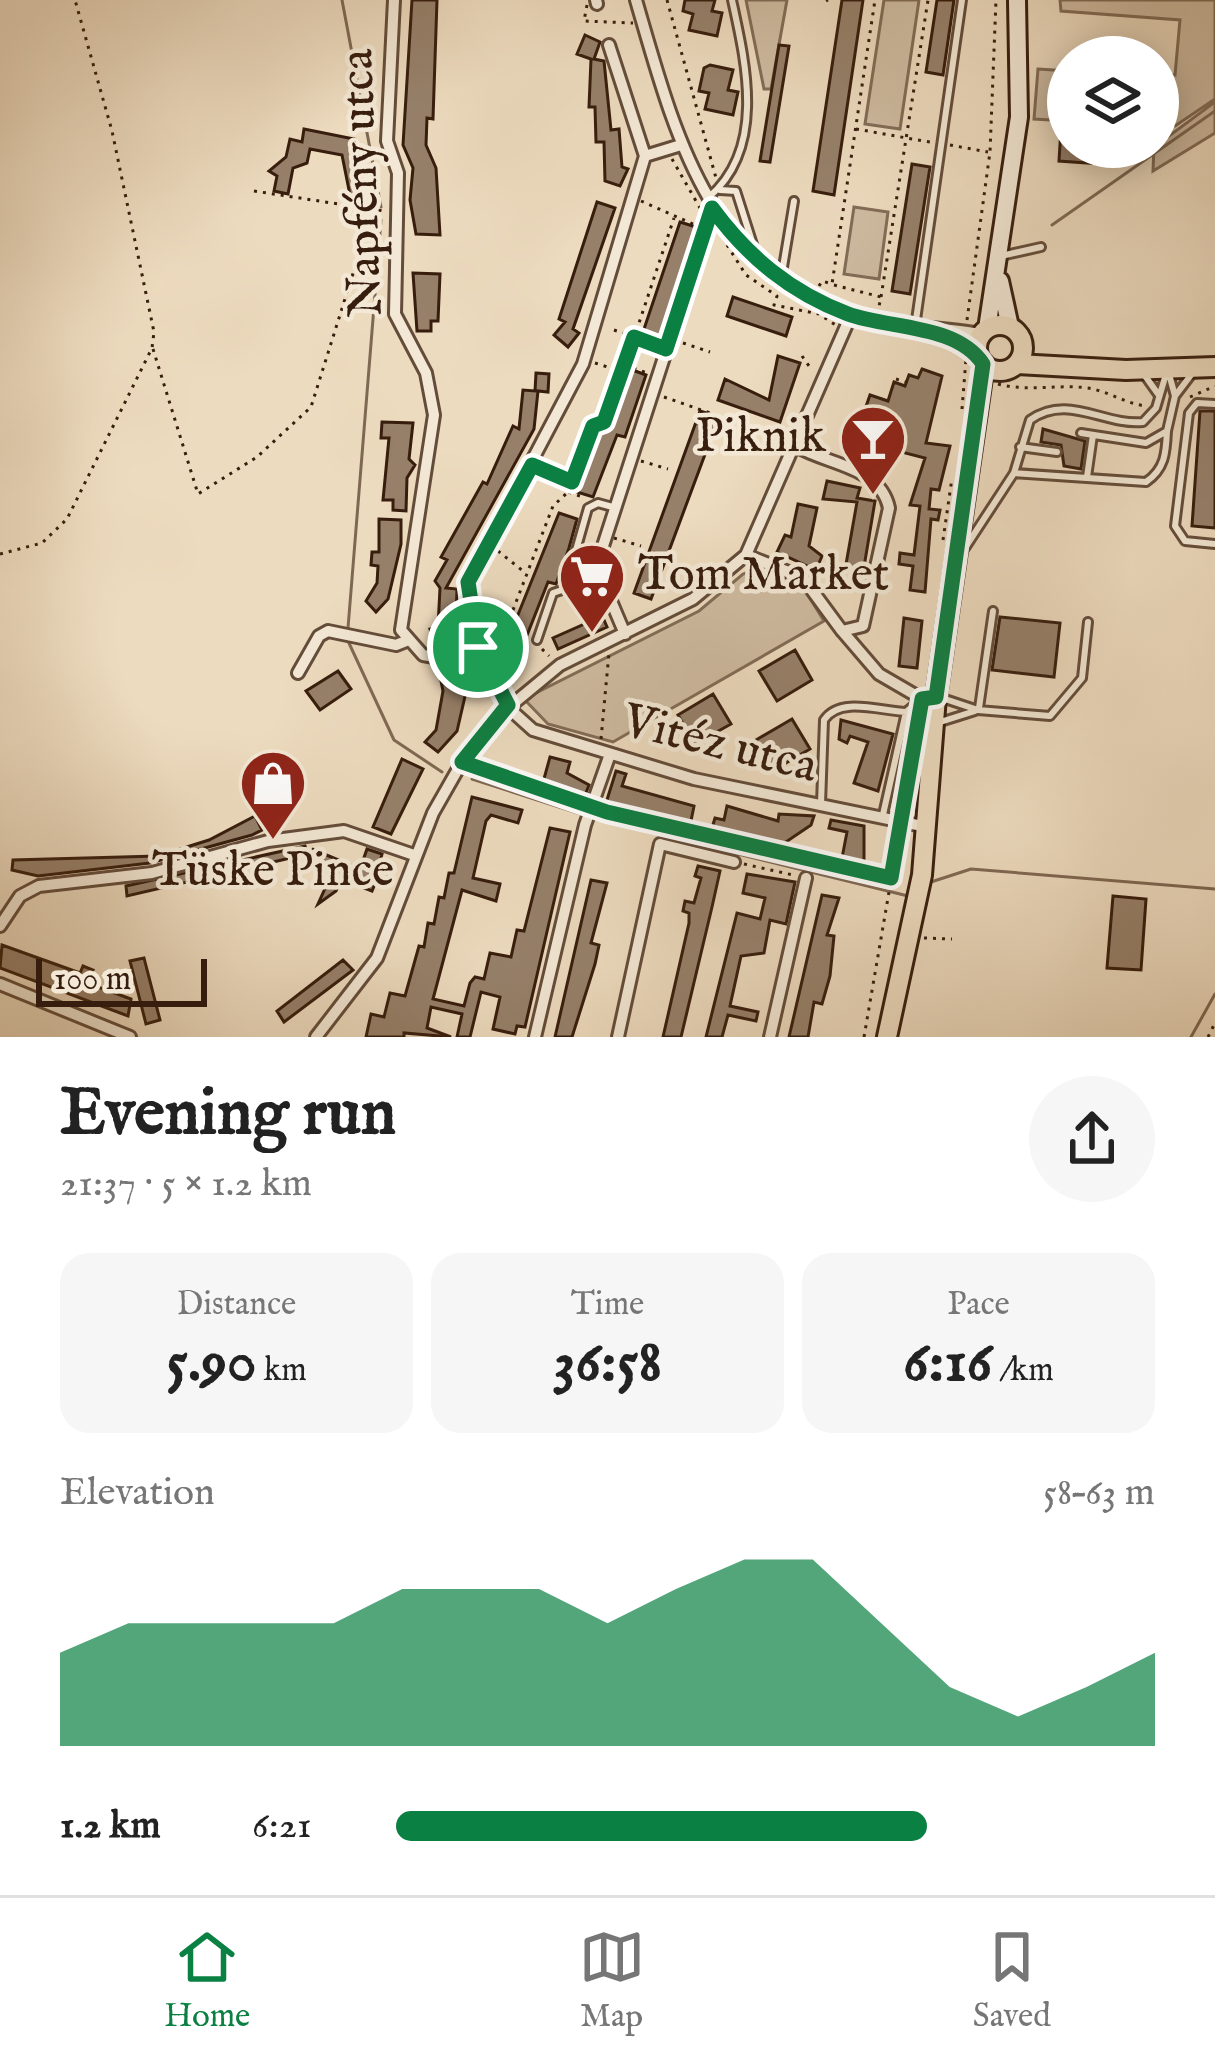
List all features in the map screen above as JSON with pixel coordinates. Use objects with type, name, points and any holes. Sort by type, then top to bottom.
[{"type":"main road","points":[[987,356],[1023,351],[1015,332]]},
{"type":"main road","points":[[887,1037],[910,937],[927,827],[933,725],[929,698],[947,561],[977,431],[987,356],[1015,332]]},
{"type":"main road","points":[[1015,332],[1080,364]]},
{"type":"main road","points":[[987,356],[1140,370],[1207,368]]},
{"type":"street","name":"Napfény utca","points":[[394,0],[387,141],[398,173],[395,314],[426,373],[434,415],[402,608],[406,641]]},
{"type":"street","points":[[636,0],[682,145],[709,204],[759,266],[851,315],[915,327],[987,356],[1019,117],[1018,0]]},
{"type":"street","points":[[508,705],[478,647],[468,582],[583,364],[634,199],[645,156],[608,45]]},
{"type":"street","points":[[645,156],[682,145]]},
{"type":"street","points":[[625,634],[601,575],[607,536],[709,204]]},
{"type":"street","points":[[998,256],[1015,332]]},
{"type":"street","points":[[316,1037],[376,958],[414,855],[462,762],[508,705],[560,665],[693,599],[746,555],[851,315]]},
{"type":"street","points":[[796,446],[876,479],[886,492],[889,508],[867,615],[859,629],[842,631]]},
{"type":"street","points":[[746,555],[803,578],[879,674],[929,698]]},
{"type":"street","points":[[298,673],[319,636],[328,631],[396,645],[406,641],[423,656],[440,658],[478,647]]},
{"type":"street","name":"Vitéz utca","points":[[508,705],[532,730],[604,755],[820,807],[927,827]]},
{"type":"street","points":[[536,1037],[604,755]]},
{"type":"street","points":[[0,926],[20,896],[39,886],[152,873],[268,841],[344,831],[414,855]]},
{"type":"street","points":[[618,1037],[660,844],[734,862]]},
{"type":"street","points":[[770,1037],[806,878]]},
{"type":"street","points":[[0,984],[130,1037]]},
{"type":"lane","points":[[709,204],[733,165],[750,87],[732,0]]},
{"type":"lane","points":[[915,327],[962,0]]},
{"type":"lane","points":[[718,189],[736,191],[759,266]]},
{"type":"lane","points":[[781,279],[794,201]]},
{"type":"lane","points":[[998,256],[1041,247]]},
{"type":"lane","points":[[1175,396],[1207,368]]},
{"type":"lane","points":[[1140,370],[1158,394]]},
{"type":"lane","points":[[947,561],[1014,473],[1026,429],[1036,415],[1086,410],[1134,423],[1151,417],[1168,370]]},
{"type":"lane","points":[[1014,473],[1146,482],[1158,474],[1175,396],[1168,370]]},
{"type":"lane","points":[[1215,404],[1197,403],[1189,413],[1175,526],[1185,541],[1215,544]]},
{"type":"lane","points":[[1081,433],[1146,443],[1167,431]]},
{"type":"lane","points":[[1087,477],[1093,435]]},
{"type":"lane","points":[[1020,447],[1057,452]]},
{"type":"lane","points":[[535,643],[553,592],[565,589],[588,508],[598,503],[616,508]]},
{"type":"lane","points":[[978,710],[993,611]]},
{"type":"lane","points":[[820,807],[824,720],[831,709],[845,705],[906,712],[929,698],[1044,719],[1055,713],[1082,678],[1088,622]]},
{"type":"lane","points":[[933,725],[978,710]]},
{"type":"lane","points":[[882,819],[906,712]]},
{"type":"path","points":[[75,0],[147,284],[152,348],[198,494],[257,457],[311,407],[373,210]]},
{"type":"path","points":[[668,0],[718,189]]},
{"type":"path","points":[[832,284],[875,0]]},
{"type":"path","points":[[877,320],[928,0]]},
{"type":"path","points":[[996,0],[990,152],[966,316],[987,356],[1019,390],[1093,388],[1114,400],[1156,408]]},
{"type":"path","points":[[592,3],[584,21],[633,22]]},
{"type":"path","points":[[855,129],[990,152]]},
{"type":"path","points":[[254,191],[398,212]]},
{"type":"path","points":[[549,656],[535,643],[503,636],[553,506],[568,492],[625,365],[676,213],[634,199]]},
{"type":"path","points":[[674,218],[696,225]]},
{"type":"path","points":[[814,297],[822,281],[881,297]]},
{"type":"path","points":[[614,330],[710,352]]},
{"type":"path","points":[[0,554],[42,543],[68,519],[152,348]]},
{"type":"path","points":[[802,356],[809,366]]},
{"type":"path","points":[[963,374],[987,356]]},
{"type":"path","points":[[963,374],[987,356]]},
{"type":"path","points":[[625,365],[657,377]]},
{"type":"path","points":[[602,366],[622,372]]},
{"type":"path","points":[[952,369],[963,374]]},
{"type":"path","points":[[962,417],[963,374]]},
{"type":"path","points":[[896,379],[906,382]]},
{"type":"path","points":[[1173,409],[1182,409],[1202,388],[1215,386]]},
{"type":"path","points":[[651,393],[733,421]]},
{"type":"path","points":[[631,458],[668,469]]},
{"type":"path","points":[[532,465],[572,482]]},
{"type":"path","points":[[947,561],[952,476]]},
{"type":"path","points":[[568,492],[598,503]]},
{"type":"path","points":[[607,536],[641,546]]},
{"type":"path","points":[[490,543],[525,572]]},
{"type":"path","points":[[604,755],[610,641]]},
{"type":"path","points":[[864,1037],[901,823],[929,698]]},
{"type":"path","points":[[462,762],[590,807],[891,880]]},
{"type":"path","points":[[734,862],[806,878]]},
{"type":"path","points":[[910,937],[952,940]]},
{"type":"path","points":[[1208,1037],[1215,1023]]},
{"type":"shaded area","points":[[746,0],[787,0],[771,89],[764,89]]},
{"type":"shaded area","points":[[884,0],[919,0],[900,129],[865,124]]},
{"type":"shaded area","points":[[1060,0],[1215,0],[1215,99],[1179,123],[1180,20],[1061,11]]},
{"type":"shaded area","points":[[1038,69],[1047,70],[1047,120],[1034,119]]},
{"type":"shaded area","points":[[1215,102],[1215,133],[1179,155],[1179,129]]},
{"type":"shaded area","points":[[854,207],[888,212],[879,279],[844,274]]},
{"type":"shaded area","points":[[766,566],[801,584],[824,621],[613,742],[548,724],[524,699],[699,611],[743,574]]},
{"type":"building","points":[[412,0],[437,0],[433,119],[427,118],[426,145],[436,168],[440,235],[416,234],[410,200],[413,168],[403,145]]},
{"type":"building","points":[[685,0],[715,0],[712,11],[722,13],[717,36],[689,30],[693,14],[683,11]]},
{"type":"building","points":[[842,0],[863,0],[834,195],[813,191]]},
{"type":"building","points":[[937,0],[954,0],[943,75],[926,72]]},
{"type":"building","points":[[585,35],[600,42],[594,59],[604,61],[611,130],[619,129],[622,167],[628,169],[620,186],[605,181],[604,142],[596,142],[595,107],[589,107],[591,59],[577,54]]},
{"type":"building","points":[[779,45],[789,46],[770,162],[760,161]]},
{"type":"building","points":[[704,68],[733,70],[728,90],[738,92],[733,115],[705,109],[709,93],[699,91]]},
{"type":"building","points":[[304,129],[354,139],[364,193],[350,195],[342,155],[310,149],[307,163],[293,168],[288,194],[274,191],[277,176],[269,171],[286,157],[290,139],[302,142]]},
{"type":"building","points":[[912,164],[930,167],[910,294],[892,291]]},
{"type":"building","points":[[597,202],[615,208],[573,329],[579,333],[568,347],[554,335],[565,322],[559,319]]},
{"type":"building","points":[[680,222],[696,227],[660,338],[643,332]]},
{"type":"building","points":[[413,273],[440,274],[438,321],[431,321],[431,331],[417,331]]},
{"type":"building","points":[[733,297],[792,317],[786,336],[727,316]]},
{"type":"building","points":[[778,356],[800,363],[780,422],[718,400],[725,379],[769,400]]},
{"type":"building","points":[[627,368],[646,375],[625,437],[617,435],[593,497],[577,492]]},
{"type":"building","points":[[922,369],[942,376],[926,443],[950,446],[939,490],[931,489],[929,509],[940,510],[938,520],[931,519],[925,592],[910,590],[913,566],[899,564],[900,553],[914,555],[920,506],[910,505],[925,458],[894,450],[891,460],[852,447],[870,395],[888,401],[894,382],[905,386],[909,375],[918,378]]},
{"type":"building","points":[[536,373],[549,374],[548,392],[538,391],[534,429],[446,588],[457,589],[456,621],[446,620],[451,638],[434,643],[430,629],[438,627],[440,588],[435,581],[447,560],[441,557],[483,482],[487,484],[513,426],[519,429],[523,390],[535,391]]},
{"type":"building","points":[[700,411],[719,417],[651,599],[634,593]]},
{"type":"building","points":[[1200,411],[1215,411],[1215,528],[1192,526]]},
{"type":"building","points":[[382,422],[413,423],[409,459],[415,465],[407,478],[406,511],[393,510],[393,500],[383,500],[389,438],[381,438]]},
{"type":"building","points":[[1043,429],[1085,441],[1081,469],[1064,466],[1061,445],[1041,442]]},
{"type":"building","points":[[827,481],[860,488],[857,498],[875,501],[863,573],[845,570],[857,502],[823,499]]},
{"type":"building","points":[[798,504],[817,508],[809,546],[822,556],[816,570],[777,552],[785,535],[791,537]]},
{"type":"building","points":[[559,513],[577,519],[569,548],[556,584],[548,582],[516,663],[505,659],[509,637]]},
{"type":"building","points":[[379,519],[401,520],[401,544],[388,599],[376,612],[366,601],[377,583],[378,566],[371,565],[372,552],[379,552]]},
{"type":"building","points":[[588,583],[607,627],[558,649],[553,638],[591,621],[576,588]]},
{"type":"building","points":[[1000,617],[1060,623],[1054,677],[992,670]]},
{"type":"building","points":[[904,618],[922,621],[917,668],[899,666]]},
{"type":"building","points":[[795,650],[812,680],[777,701],[759,671]]},
{"type":"building","points":[[338,671],[351,689],[320,710],[306,691]]},
{"type":"building","points":[[461,672],[466,692],[457,731],[438,752],[425,742],[436,730],[443,691],[440,676]]},
{"type":"building","points":[[713,694],[731,724],[695,744],[678,715]]},
{"type":"building","points":[[792,719],[810,749],[774,770],[756,740]]},
{"type":"building","points":[[841,720],[893,734],[878,791],[854,783],[868,742],[850,736],[847,743],[839,739]]},
{"type":"building","points":[[550,757],[570,762],[567,773],[589,785],[584,798],[542,786]]},
{"type":"building","points":[[402,759],[423,769],[391,834],[373,827]]},
{"type":"building","points":[[616,771],[626,774],[622,786],[694,806],[690,826],[606,803]]},
{"type":"building","points":[[472,797],[522,810],[518,823],[491,815],[486,821],[473,878],[500,884],[496,901],[462,890],[433,999],[464,1006],[470,983],[475,977],[484,979],[490,953],[511,957],[517,930],[524,931],[550,828],[570,832],[525,1027],[517,1026],[515,1034],[493,1029],[500,997],[481,992],[470,1037],[457,1037],[462,1014],[431,1007],[427,1028],[451,1037],[404,1033],[404,1037],[366,1037],[371,1014],[384,1017],[390,993],[405,996],[428,923],[434,924],[439,897],[444,898],[449,873],[454,873]]},
{"type":"building","points":[[727,806],[778,821],[779,814],[814,816],[811,825],[780,846],[712,828],[715,818],[724,820]]},
{"type":"building","points":[[255,816],[262,830],[252,835],[150,863],[38,876],[12,870],[13,860],[158,856],[209,840]]},
{"type":"building","points":[[831,820],[864,826],[864,862],[842,858],[847,832],[829,828]]},
{"type":"building","points":[[305,846],[307,853],[286,859],[127,896],[126,886]]},
{"type":"building","points":[[312,849],[360,869],[367,849],[382,854],[380,862],[390,866],[387,874],[380,872],[372,891],[341,879],[336,891],[318,904],[332,873]]},
{"type":"building","points":[[698,866],[720,871],[681,1037],[663,1037],[689,923],[689,913],[683,911],[685,901],[694,903],[701,878],[695,876]]},
{"type":"building","points":[[747,874],[795,882],[786,924],[770,920],[764,953],[741,956],[730,1006],[758,1012],[756,1021],[728,1015],[722,1037],[706,1037],[737,913],[760,919],[765,898],[743,893]]},
{"type":"building","points":[[591,880],[607,883],[591,943],[599,945],[595,964],[572,1037],[555,1037]]},
{"type":"building","points":[[822,895],[839,898],[827,935],[834,936],[830,976],[822,1004],[814,1002],[808,1037],[789,1037]]},
{"type":"building","points":[[1113,896],[1146,899],[1141,970],[1107,968]]},
{"type":"building","points":[[2,945],[80,973],[83,966],[93,970],[87,983],[131,999],[128,1016],[0,968]]},
{"type":"building","points":[[144,958],[160,1020],[146,1024],[130,961]]},
{"type":"building","points":[[343,960],[353,970],[284,1022],[277,1011]]},
{"type":"waterway","points":[[342,0],[381,207]]},
{"type":"waterway","points":[[1052,225],[1215,111]]},
{"type":"waterway","points":[[348,628],[381,220]]},
{"type":"waterway","points":[[348,641],[394,740],[442,772]]},
{"type":"waterway","points":[[472,779],[584,815]]},
{"type":"waterway","points":[[593,818],[908,896]]},
{"type":"waterway","points":[[931,882],[971,869],[1215,889]]},
{"type":"waterway","points":[[1191,1037],[1215,994]]},
{"type":"place","name":"Piknik","points":[[873,497]]},
{"type":"place","name":"Tom Market","points":[[592,635]]},
{"type":"place","name":"Tüske Pince","points":[[273,842]]},
{"type":"route","points":[[712,208],[759,266],[781,279],[851,315],[915,327],[966,348],[983,364],[936,697],[922,699],[891,878],[668,829],[569,801],[462,762],[508,705],[478,647],[468,582],[532,465],[572,482],[593,426],[604,422],[634,337],[666,349],[712,208]]}]
